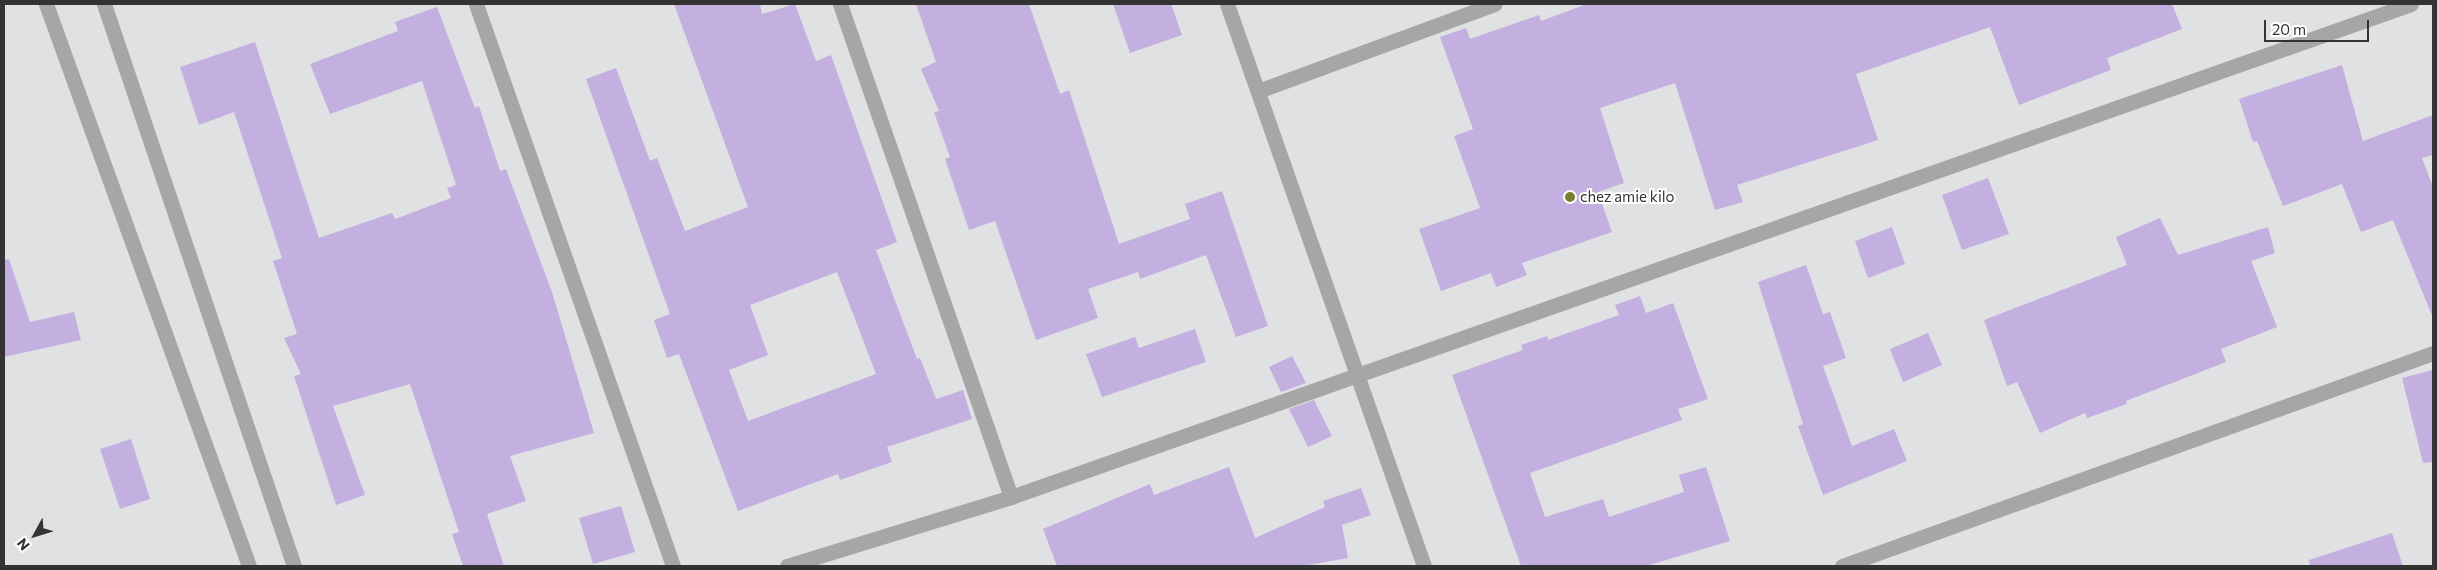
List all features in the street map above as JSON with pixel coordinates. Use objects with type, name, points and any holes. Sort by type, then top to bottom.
[{"type":"street","points":[[46,4],[249,566]]},
{"type":"street","points":[[104,4],[294,566]]},
{"type":"street","points":[[476,4],[673,566]]},
{"type":"street","points":[[840,4],[1011,497]]},
{"type":"street","points":[[1227,4],[1424,566]]},
{"type":"street","points":[[1258,91],[1495,4]]},
{"type":"street","points":[[787,566],[1011,497],[2411,4]]},
{"type":"street","points":[[1842,566],[2433,353]]},
{"type":"building","points":[[674,4],[760,4],[762,14],[795,4],[816,61],[831,55],[897,242],[876,250],[917,359],[920,358],[936,399],[963,390],[972,419],[887,447],[892,462],[840,480],[838,474],[738,511],[679,354],[667,358],[654,320],[670,314],[586,79],[616,68],[650,161],[657,158],[685,231],[748,207]],"holes":[[[837,272],[876,374],[748,421],[729,370],[768,355],[750,305]]]},
{"type":"building","points":[[916,4],[1029,4],[1060,94],[1069,90],[1119,244],[1190,219],[1185,204],[1222,191],[1268,326],[1236,337],[1206,255],[1140,279],[1138,272],[1088,289],[1098,318],[1036,340],[995,221],[969,230],[945,159],[950,157],[934,112],[939,111],[921,69],[936,62]]},
{"type":"building","points":[[1113,4],[1171,4],[1182,35],[1130,53]]},
{"type":"building","points":[[1587,4],[2172,4],[2182,29],[2107,58],[2111,70],[2019,105],[1990,27],[1856,74],[1878,140],[1737,185],[1743,202],[1715,210],[1675,83],[1600,108],[1624,183],[1598,192],[1612,232],[1522,263],[1527,275],[1496,287],[1491,273],[1441,291],[1419,229],[1480,208],[1454,136],[1473,129],[1440,37],[1466,28],[1470,39],[1539,15],[1541,21]]},
{"type":"building","points":[[437,7],[475,108],[479,106],[500,171],[506,169],[552,292],[594,433],[510,456],[526,501],[487,514],[504,566],[463,566],[452,534],[459,532],[410,384],[333,406],[365,495],[336,505],[294,376],[301,374],[284,338],[297,334],[273,261],[282,258],[234,112],[199,125],[180,67],[255,42],[319,238],[392,213],[395,219],[451,198],[447,188],[456,185],[422,81],[330,114],[310,64],[398,31],[395,22]]},
{"type":"building","points":[[2342,65],[2363,141],[2433,115],[2433,155],[2422,158],[2433,187],[2433,318],[2393,220],[2361,232],[2342,184],[2283,206],[2257,141],[2253,142],[2239,99]]},
{"type":"building","points":[[1988,178],[2009,234],[1962,250],[1942,195]]},
{"type":"building","points":[[2160,218],[2178,255],[2268,227],[2275,253],[2251,261],[2277,327],[2221,349],[2226,362],[2126,401],[2127,404],[2087,418],[2085,413],[2040,433],[2017,382],[2007,386],[1984,320],[2127,265],[2116,237]]},
{"type":"building","points":[[1892,227],[1905,264],[1868,278],[1855,241]]},
{"type":"building","points":[[9,259],[30,322],[74,312],[81,340],[4,357],[4,260]]},
{"type":"building","points":[[1806,265],[1823,314],[1830,312],[1846,358],[1823,366],[1852,446],[1894,429],[1907,461],[1823,495],[1798,426],[1803,424],[1758,282]]},
{"type":"building","points":[[1640,296],[1646,313],[1673,303],[1708,399],[1678,409],[1682,420],[1530,473],[1545,517],[1603,499],[1609,517],[1684,492],[1679,475],[1706,467],[1730,541],[1646,566],[1521,566],[1452,375],[1523,350],[1521,345],[1547,336],[1548,340],[1619,315],[1615,305]]},
{"type":"building","points":[[1195,329],[1206,362],[1102,397],[1086,354],[1135,337],[1139,348]]},
{"type":"building","points":[[1928,333],[1942,365],[1903,382],[1890,349]]},
{"type":"building","points":[[1292,356],[1306,383],[1281,392],[1269,367]]},
{"type":"building","points":[[2433,370],[2433,462],[2423,463],[2402,378]]},
{"type":"building","points":[[1314,400],[1332,436],[1308,447],[1289,409]]},
{"type":"building","points":[[131,439],[150,499],[120,509],[100,449]]},
{"type":"building","points":[[1229,467],[1255,538],[1325,507],[1323,501],[1361,488],[1371,515],[1342,525],[1348,558],[1303,566],[1057,566],[1043,529],[1150,484],[1154,495]]},
{"type":"building","points":[[621,506],[635,552],[593,564],[579,518]]},
{"type":"building","points":[[2392,533],[2403,566],[2310,566],[2309,560]]},
{"type":"place","name":"chez amie kilo","points":[[1570,197]]}]
